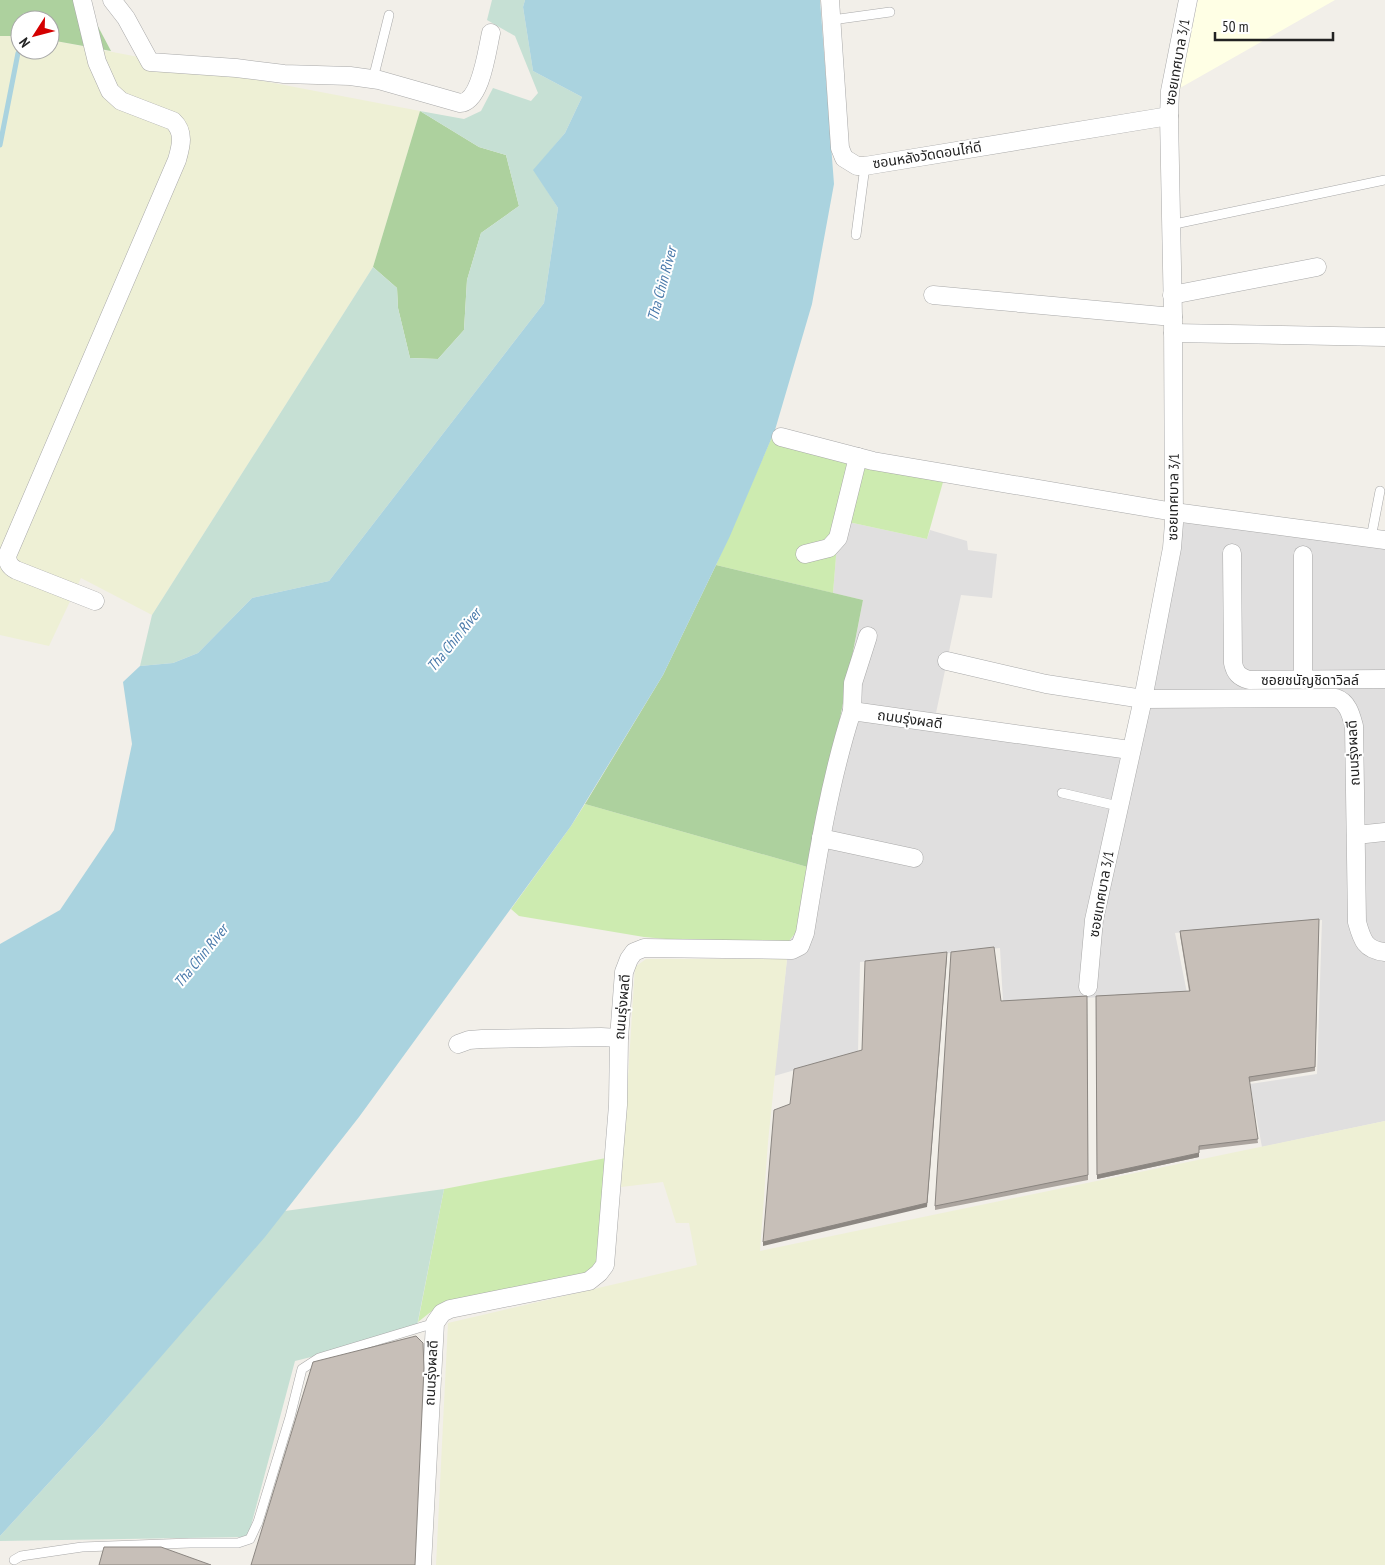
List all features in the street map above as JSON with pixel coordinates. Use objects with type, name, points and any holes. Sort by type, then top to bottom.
[{"type":"street","points":[[82,0],[97,62],[110,92],[120,101],[173,121],[178,125],[181,132],[182,144],[177,160],[7,556],[10,567],[95,601]]},
{"type":"street","points":[[112,0],[126,18],[150,62],[236,68],[284,74],[350,76],[373,79],[460,103],[466,102],[472,97],[479,82],[491,33]]},
{"type":"street","name":"ซอนหลังวัดดอนไก่ดี","points":[[830,0],[840,148],[844,158],[857,166],[1169,116]]},
{"type":"street","name":"ซอยเทศบาล 3/1","points":[[1088,986],[1094,920],[1130,750],[1143,699],[1172,548],[1174,512],[1173,325],[1169,116],[1170,91],[1188,0]]},
{"type":"street","points":[[1172,295],[1317,267]]},
{"type":"street","points":[[933,295],[1173,325],[1385,336]]},
{"type":"street","points":[[781,436],[873,461],[1174,512],[1378,539]]},
{"type":"street","points":[[805,554],[829,548],[838,538],[858,457]]},
{"type":"street","name":"ซอยชนัญชิดาวิลล์","points":[[1232,554],[1232,663],[1239,675],[1249,680],[1385,679]]},
{"type":"street","points":[[1303,555],[1303,680]]},
{"type":"street","points":[[852,711],[853,683],[868,636]]},
{"type":"street","name":"ถนนรุ่งผลดี","points":[[947,660],[1046,684],[1143,699],[1336,698],[1341,700],[1350,710],[1354,726],[1357,922],[1360,936],[1366,944],[1374,950],[1385,952]]},
{"type":"street","name":"ถนนรุ่งผลดี","points":[[422,1565],[434,1323],[442,1313],[450,1309],[583,1283],[599,1273],[606,1259],[618,1105],[619,1038],[625,966],[629,959],[638,949],[644,948],[792,950],[800,946],[805,933],[821,838],[852,711],[1130,750]]},
{"type":"street","points":[[1356,835],[1385,832]]},
{"type":"street","points":[[821,838],[914,858]]},
{"type":"street","points":[[458,1044],[482,1039],[601,1036],[619,1038]]},
{"type":"lane","points":[[832,20],[890,12]]},
{"type":"lane","points":[[373,79],[389,16]]},
{"type":"lane","points":[[856,235],[865,166]]},
{"type":"lane","points":[[1170,225],[1385,180]]},
{"type":"lane","points":[[1378,539],[1380,491]]},
{"type":"lane","points":[[1062,793],[1118,806]]},
{"type":"lane","points":[[14,1560],[21,1556],[82,1547],[190,1543],[238,1544],[250,1539],[258,1522],[290,1417],[302,1369],[319,1358],[434,1323]]},
{"type":"shaded area","points":[[492,0],[525,0],[523,7],[533,71],[582,97],[565,133],[534,170],[558,208],[544,303],[329,581],[252,598],[198,653],[173,663],[140,666],[152,615],[373,267],[397,288],[398,308],[410,358],[438,359],[464,330],[467,280],[481,233],[519,206],[506,155],[479,147],[420,111],[464,119],[481,111],[493,88],[531,101],[538,93],[515,36],[487,20]]},
{"type":"shaded area","points":[[1198,0],[1335,0],[1180,88]]},
{"type":"shaded area","points":[[0,36],[10,36],[10,60],[60,60],[60,42],[420,111],[373,267],[152,615],[81,578],[49,646],[0,635]]},
{"type":"shaded area","points":[[839,520],[927,539],[930,530],[967,541],[968,550],[997,554],[992,598],[961,595],[936,713],[1123,744],[1154,689],[1184,520],[1385,546],[1385,1121],[1262,1147],[1250,1084],[1317,1074],[1322,920],[1175,933],[1187,993],[1003,1002],[1000,948],[860,962],[858,1052],[774,1076],[789,941],[801,926],[863,600],[833,593]]},
{"type":"shaded area","points":[[646,959],[787,959],[768,1142],[760,1251],[1385,1121],[1385,1565],[436,1565],[448,1323],[697,1265],[689,1223],[676,1223],[663,1182],[621,1187],[635,967]]},
{"type":"shaded area","points":[[444,1189],[416,1331],[295,1361],[248,1537],[0,1541],[0,1536],[100,1427],[285,1211]]},
{"type":"green space","points":[[0,0],[84,0],[111,51],[60,42],[60,10],[10,10],[10,36],[0,36]]},
{"type":"green space","points":[[420,111],[479,147],[506,155],[519,206],[481,233],[467,280],[464,330],[438,359],[410,358],[398,308],[397,288],[373,267]]},
{"type":"green space","points":[[775,430],[839,445],[843,461],[943,482],[927,539],[839,520],[833,593],[716,565]]},
{"type":"green space","points":[[716,565],[863,600],[811,868],[585,804],[663,675]]},
{"type":"green space","points":[[585,804],[811,868],[801,926],[789,941],[722,944],[644,937],[519,916],[511,909]]},
{"type":"green space","points":[[606,1158],[602,1258],[587,1277],[437,1307],[418,1322],[444,1189]]},
{"type":"water","name":"Tha Chin River","points":[[525,0],[820,0],[834,184],[812,304],[775,430],[730,536],[663,675],[571,826],[359,1117],[265,1237],[100,1427],[0,1536],[0,944],[60,910],[114,830],[132,744],[123,682],[140,666],[173,663],[198,653],[252,598],[329,581],[544,303],[558,208],[533,170],[565,133],[582,97],[533,71],[523,7]]},
{"type":"building","points":[[1319,919],[1315,1067],[1249,1077],[1258,1139],[1199,1146],[1199,1153],[1097,1175],[1096,996],[1190,991],[1180,931]]},
{"type":"building","points":[[994,947],[1001,1001],[1087,996],[1088,1175],[935,1206],[951,952]]},
{"type":"building","points":[[947,952],[927,1203],[763,1242],[774,1110],[790,1104],[794,1069],[862,1050],[865,961]]},
{"type":"building","points":[[416,1336],[423,1343],[424,1368],[415,1565],[251,1565],[313,1362]]},
{"type":"building","points":[[104,1547],[161,1547],[211,1565],[99,1565]]},
{"type":"waterway","points":[[0,145],[17,60]]}]
